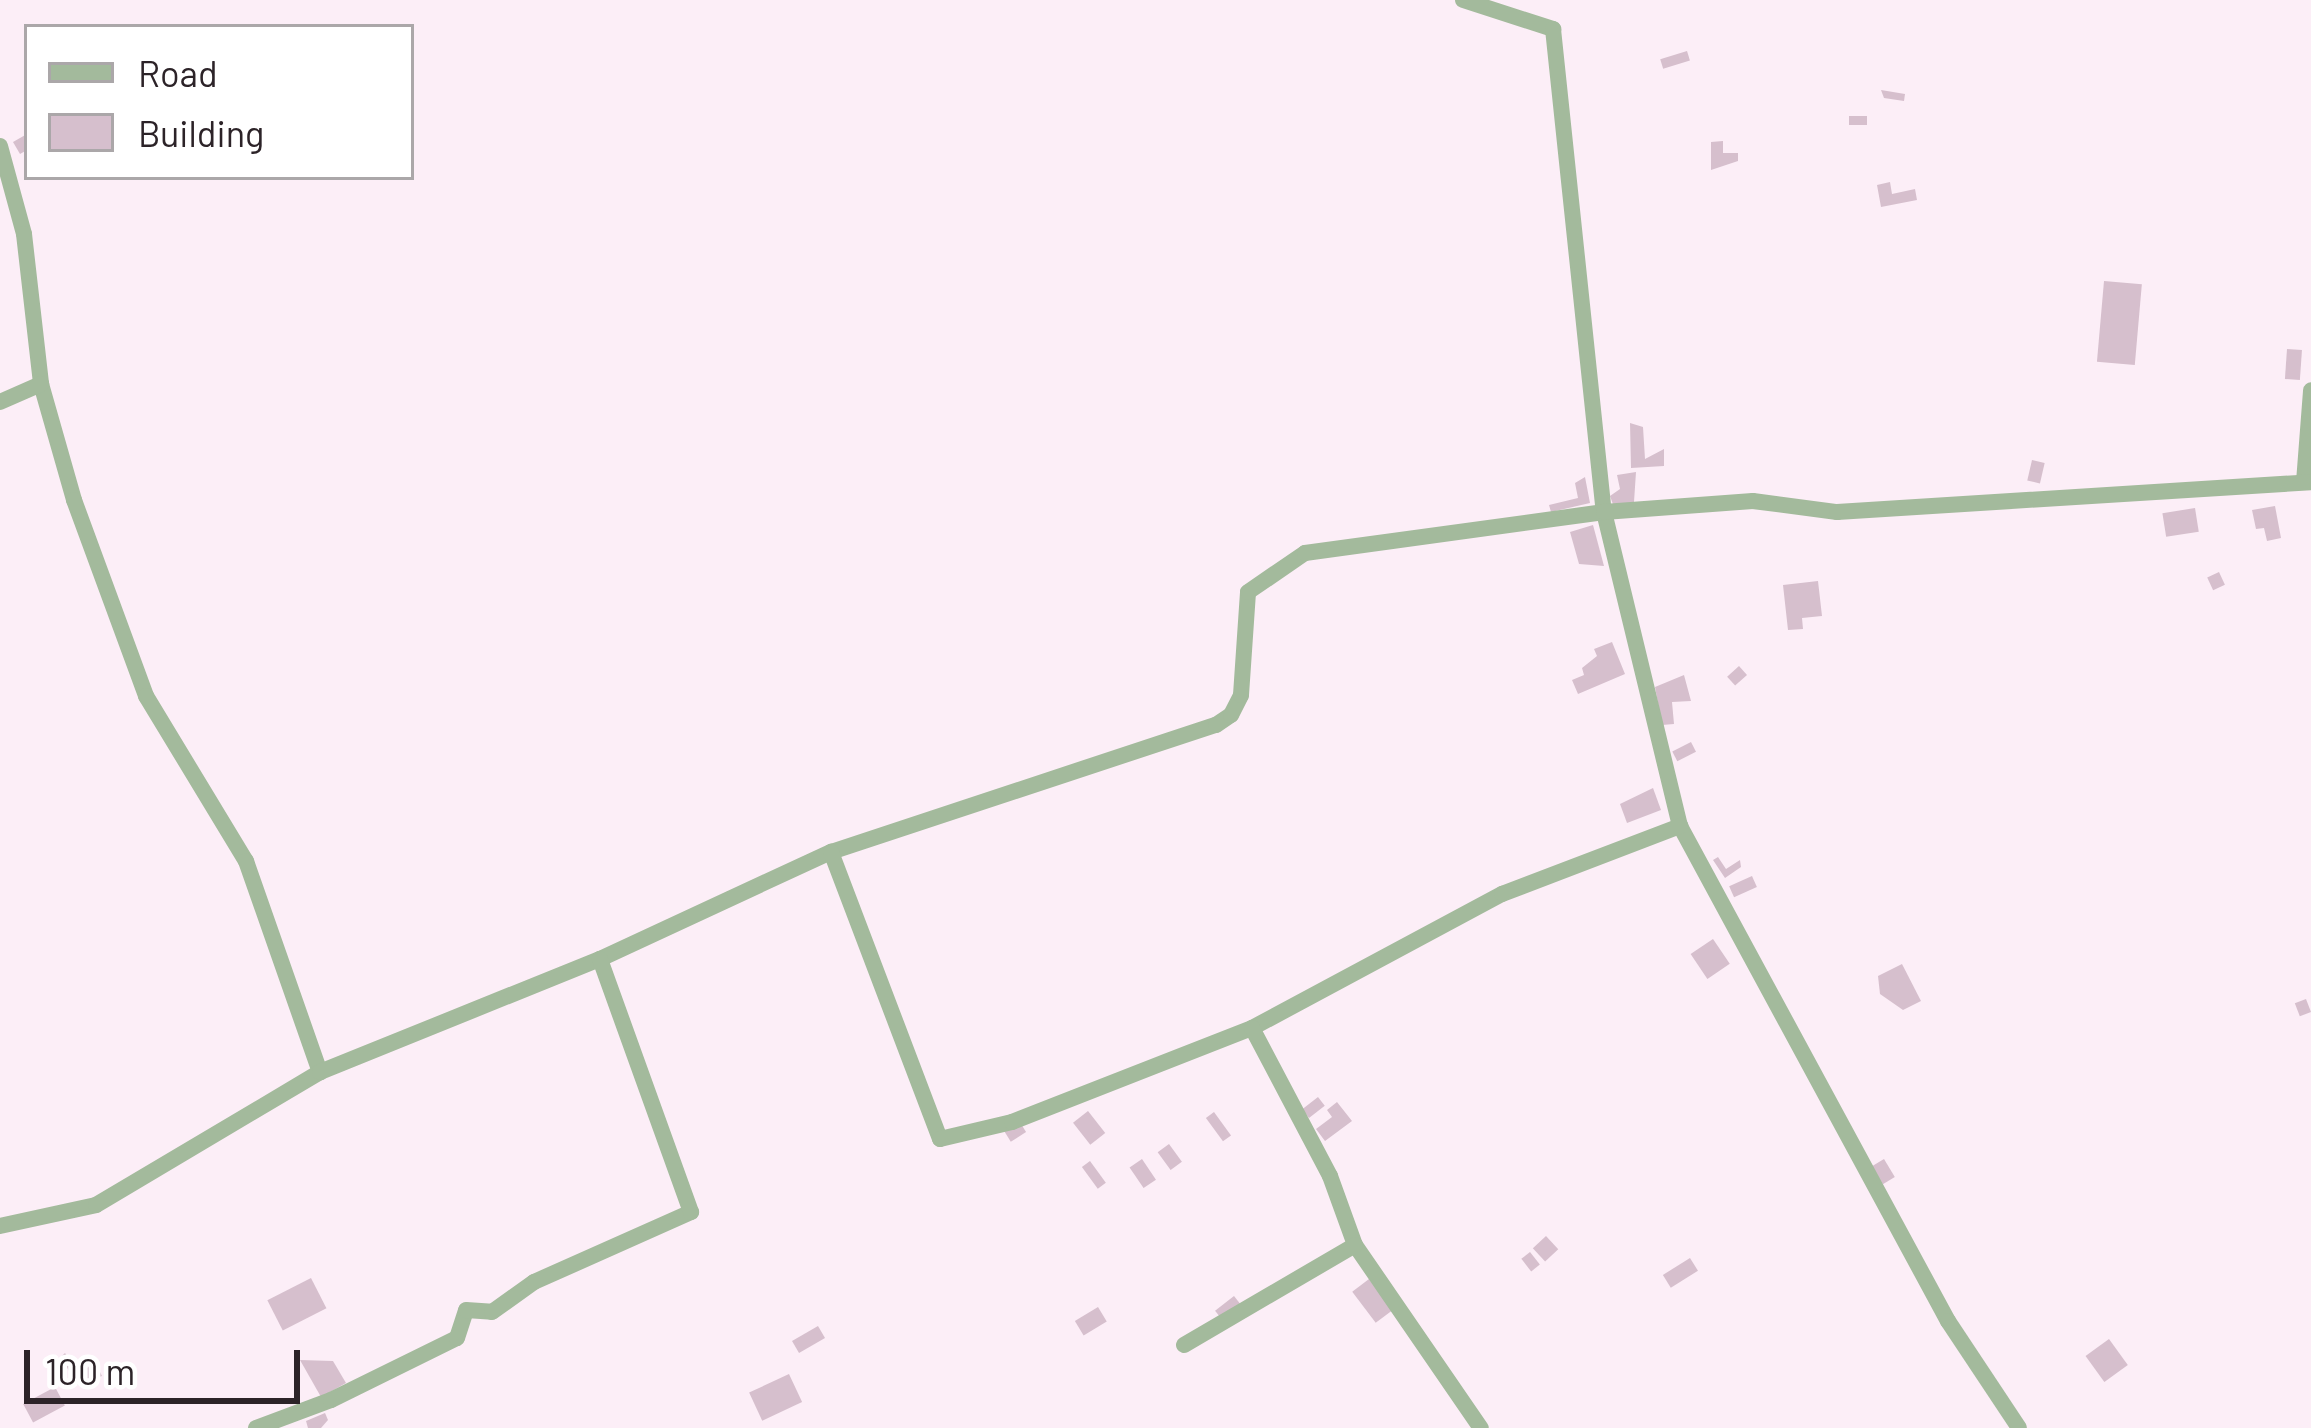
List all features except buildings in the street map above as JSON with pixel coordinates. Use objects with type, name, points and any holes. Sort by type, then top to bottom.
[{"type":"street","points":[[1463,0],[1553,29],[1604,512],[1680,826],[1948,1321],[2019,1428]]},
{"type":"street","points":[[0,146],[24,234],[41,384],[74,500],[146,696],[246,861],[320,1072]]},
{"type":"street","points":[[0,402],[41,384]]},
{"type":"street","points":[[0,1226],[96,1205],[320,1072],[601,959],[831,851],[1216,725],[1231,715],[1241,695],[1248,592],[1305,553],[1604,512],[1753,501],[1837,512],[2307,482],[2311,390]]},
{"type":"street","points":[[831,851],[940,1139],[1012,1122],[1252,1028],[1502,894],[1680,826]]},
{"type":"street","points":[[256,1428],[332,1400],[457,1339],[466,1310],[493,1312],[534,1282],[691,1212],[601,959]]},
{"type":"street","points":[[1252,1028],[1330,1176],[1354,1245],[1481,1428]]},
{"type":"street","points":[[1184,1345],[1354,1245]]}]
